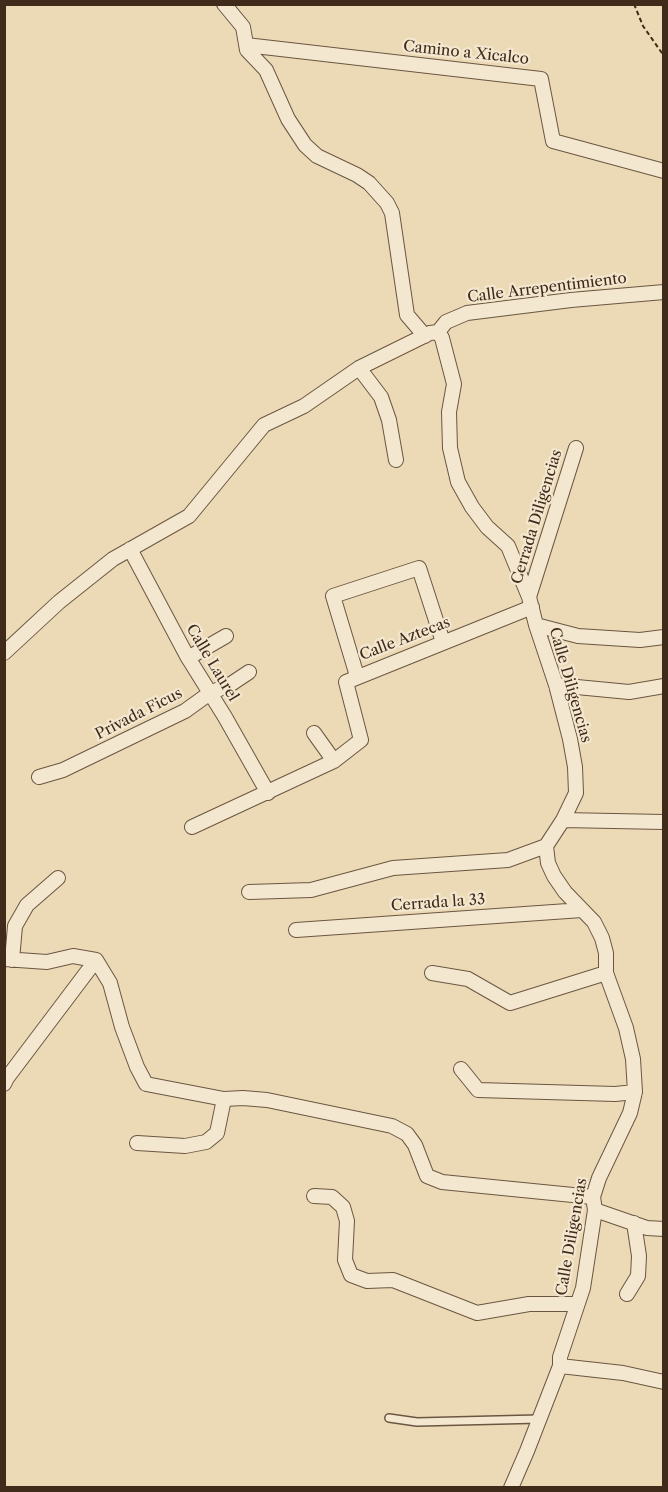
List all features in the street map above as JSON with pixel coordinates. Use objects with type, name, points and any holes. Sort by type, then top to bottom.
[{"type":"street","name":"Calle Diligencias","points":[[224,4],[243,27],[247,50],[266,70],[288,119],[305,145],[317,156],[369,183],[387,203],[392,213],[407,315],[431,334],[442,338],[453,384],[449,412],[450,448],[458,482],[471,507],[487,527],[508,546],[531,602],[570,739],[575,767],[576,793],[563,820],[546,846],[548,863],[565,892],[594,922],[602,938],[606,953],[606,973],[626,1028],[633,1059],[635,1092],[630,1113],[599,1178],[583,1288],[560,1357],[560,1366],[511,1488]]},
{"type":"street","name":"Camino a Xicalco","points":[[246,45],[541,79],[553,141],[663,171]]},
{"type":"street","name":"Calle Arrepentimiento","points":[[4,653],[59,602],[113,560],[189,516],[264,426],[304,406],[359,368],[397,348],[431,334],[446,322],[467,313],[571,300],[663,292]]},
{"type":"street","points":[[359,368],[381,397],[389,420],[396,460]]},
{"type":"street","name":"Cerrada Diligencias","points":[[531,602],[576,448]]},
{"type":"street","name":"Calle Laurel","points":[[130,549],[188,658],[268,793]]},
{"type":"street","points":[[357,676],[333,596],[419,568],[443,642]]},
{"type":"street","name":"Calle Aztecas","points":[[192,827],[334,761],[361,740],[346,681],[443,642],[531,602]]},
{"type":"street","points":[[536,625],[578,636],[640,640],[663,637]]},
{"type":"street","points":[[188,658],[226,636]]},
{"type":"street","name":"Privada Ficus","points":[[39,777],[63,770],[185,711],[210,693],[231,684],[249,672]]},
{"type":"street","points":[[556,685],[629,692],[663,686]]},
{"type":"street","points":[[314,733],[334,761]]},
{"type":"street","points":[[563,820],[663,822]]},
{"type":"street","points":[[249,892],[311,890],[393,868],[508,860],[546,846]]},
{"type":"street","points":[[58,878],[27,904],[15,926],[8,960],[47,962],[74,956],[96,960],[110,983],[122,1027],[136,1066],[146,1084],[224,1099],[267,1100],[392,1126],[407,1134],[415,1145],[428,1176],[442,1182],[594,1203],[633,1223],[647,1228],[663,1229]]},
{"type":"street","name":"Cerrada la 33","points":[[296,930],[582,910]]},
{"type":"street","points":[[4,1084],[96,960]]},
{"type":"street","points":[[432,973],[468,979],[510,1003],[606,973]]},
{"type":"street","points":[[461,1069],[477,1090],[615,1094],[635,1092]]},
{"type":"street","points":[[136,1143],[185,1146],[206,1142],[217,1133],[224,1099]]},
{"type":"street","points":[[314,1196],[332,1197],[344,1207],[347,1221],[345,1260],[351,1275],[367,1281],[393,1280],[477,1313],[529,1304],[577,1304]]},
{"type":"street","points":[[627,1294],[638,1276],[639,1256],[633,1223]]},
{"type":"street","points":[[560,1366],[623,1372],[663,1382]]},
{"type":"lane","points":[[389,1418],[417,1422],[539,1419]]},
{"type":"path","points":[[634,4],[643,26],[663,56]]}]
